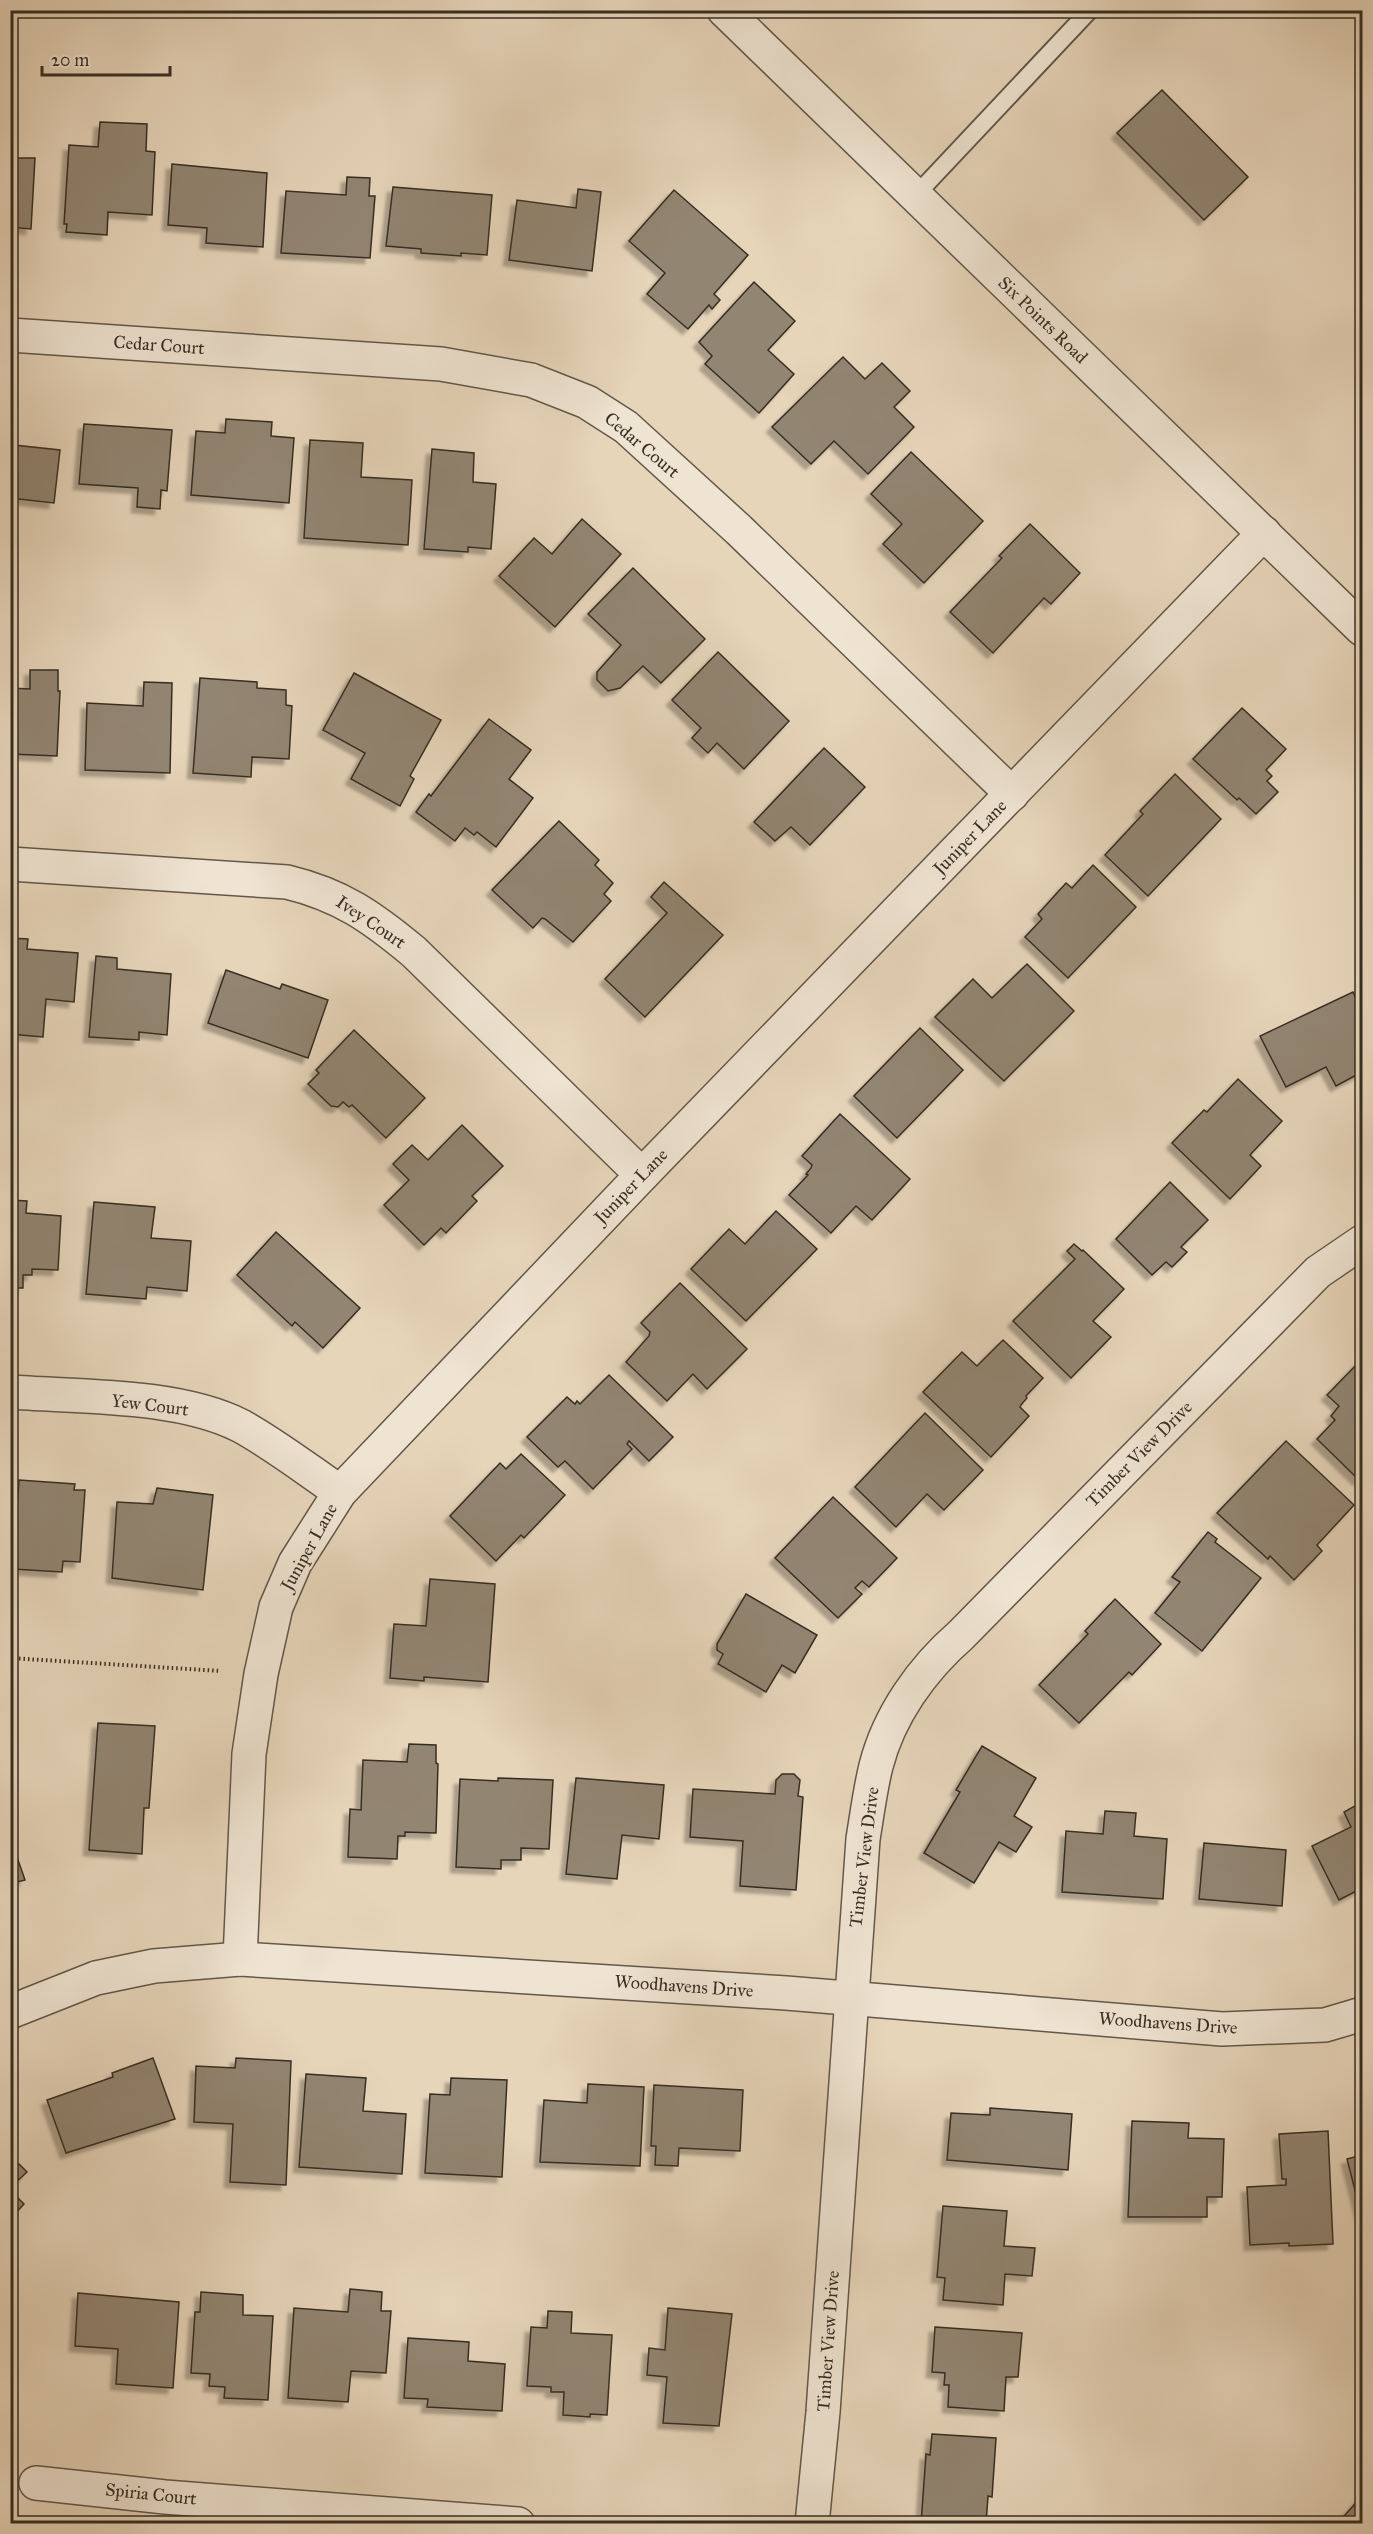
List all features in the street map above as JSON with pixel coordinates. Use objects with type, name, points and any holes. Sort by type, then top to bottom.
[{"type":"street","name":"Six Points Road","points":[[724,10],[1362,629]]},
{"type":"street","name":"Cedar Court","points":[[10,334],[441,364],[531,380],[587,402],[626,428],[730,522],[1012,794]]},
{"type":"street","name":"Juniper Lane","points":[[240,1959],[249,1754],[261,1674],[276,1607],[295,1563],[340,1492],[642,1174],[1264,532]]},
{"type":"street","name":"Ivey Court","points":[[10,864],[287,882],[319,890],[344,901],[382,926],[414,952],[642,1174]]},
{"type":"street","name":"Timber View Drive","points":[[812,2523],[823,2412],[863,1839],[876,1766],[886,1735],[898,1710],[939,1655],[1318,1272],[1362,1242]]},
{"type":"street","name":"Yew Court","points":[[10,1392],[139,1401],[187,1407],[240,1426],[340,1492]]},
{"type":"street","name":"Woodhavens Drive","points":[[10,2012],[96,1978],[154,1966],[240,1959],[786,1993],[1222,2029],[1325,2025],[1362,2014]]},
{"type":"street","name":"Spiria Court","points":[[36,2482],[165,2497],[518,2523]]},
{"type":"lane","points":[[915,196],[1090,10]]},
{"type":"path","points":[[10,1658],[261,1674]]},
{"type":"building","points":[[1162,90],[1248,177],[1204,220],[1117,133]]},
{"type":"building","points":[[100,122],[147,124],[146,151],[155,152],[152,215],[108,212],[107,235],[66,232],[67,224],[64,224],[69,145],[98,147]]},
{"type":"building","points":[[10,158],[35,158],[31,229],[10,227]]},
{"type":"building","points":[[172,164],[267,173],[263,247],[206,243],[207,228],[168,225]]},
{"type":"building","points":[[347,177],[370,178],[369,196],[375,196],[370,258],[281,253],[286,191],[346,195]]},
{"type":"building","points":[[393,187],[492,195],[487,255],[421,253],[421,249],[386,246]]},
{"type":"building","points":[[578,189],[601,192],[592,271],[509,260],[517,200],[576,208]]},
{"type":"building","points":[[674,190],[748,255],[714,294],[720,300],[712,309],[709,305],[688,329],[647,294],[665,273],[629,241]]},
{"type":"building","points":[[754,282],[795,321],[768,350],[794,374],[759,413],[705,364],[712,356],[699,342]]},
{"type":"building","points":[[843,357],[865,379],[882,363],[910,391],[894,407],[914,427],[868,474],[834,441],[811,464],[772,427]]},
{"type":"building","points":[[226,419],[272,422],[271,436],[294,438],[289,503],[191,495],[196,431],[225,433]]},
{"type":"building","points":[[10,423],[17,423],[14,445],[60,450],[54,503],[10,498]]},
{"type":"building","points":[[84,424],[172,430],[167,491],[161,490],[160,509],[137,507],[138,488],[79,484]]},
{"type":"building","points":[[310,440],[363,443],[361,477],[412,480],[408,545],[304,538]]},
{"type":"building","points":[[432,449],[474,453],[473,482],[496,484],[491,549],[468,547],[468,552],[424,549]]},
{"type":"building","points":[[911,452],[983,521],[924,583],[883,544],[902,524],[871,494]]},
{"type":"building","points":[[582,519],[621,554],[555,627],[499,576],[534,538],[552,554]]},
{"type":"building","points":[[1030,524],[1080,573],[1051,604],[1044,598],[993,653],[950,612],[1002,558],[999,556]]},
{"type":"building","points":[[633,568],[705,639],[661,683],[643,666],[620,688],[608,691],[597,680],[597,672],[621,645],[588,614]]},
{"type":"building","points":[[718,652],[789,721],[744,769],[717,743],[708,753],[692,738],[701,728],[672,700]]},
{"type":"building","points":[[30,670],[58,670],[58,691],[60,691],[57,756],[10,754],[10,688],[30,689]]},
{"type":"building","points":[[354,673],[441,720],[410,776],[414,779],[400,806],[351,779],[365,753],[323,730]]},
{"type":"building","points":[[200,678],[257,682],[257,688],[286,690],[286,705],[292,706],[289,759],[252,757],[251,777],[193,773]]},
{"type":"building","points":[[144,682],[172,683],[170,773],[85,770],[87,703],[143,706]]},
{"type":"building","points":[[1242,708],[1286,749],[1266,770],[1272,776],[1267,781],[1278,792],[1256,814],[1239,798],[1237,800],[1193,759]]},
{"type":"building","points":[[489,719],[531,750],[509,779],[533,798],[496,847],[477,832],[474,835],[465,828],[455,841],[416,812],[429,794],[431,796]]},
{"type":"building","points":[[824,748],[865,787],[810,845],[791,827],[775,841],[754,822]]},
{"type":"building","points":[[1175,774],[1221,819],[1148,896],[1105,855],[1143,814],[1140,811]]},
{"type":"building","points":[[559,821],[599,860],[595,865],[613,883],[604,894],[611,901],[573,942],[545,919],[542,918],[533,928],[492,890]]},
{"type":"building","points":[[1093,865],[1136,907],[1068,978],[1025,937],[1042,919],[1038,914],[1066,883],[1072,888]]},
{"type":"building","points":[[664,882],[723,935],[645,1017],[605,979],[667,913],[651,897]]},
{"type":"building","points":[[10,938],[28,939],[27,949],[78,953],[74,1002],[46,999],[43,1037],[10,1034]]},
{"type":"building","points":[[96,956],[117,958],[117,969],[171,974],[167,1035],[139,1032],[139,1040],[89,1037]]},
{"type":"building","points":[[1027,964],[1074,1011],[1004,1081],[935,1017],[973,979],[992,998]]},
{"type":"building","points":[[226,970],[280,989],[282,984],[328,1000],[308,1058],[208,1023]]},
{"type":"building","points":[[1353,992],[1362,1012],[1362,1072],[1336,1086],[1326,1067],[1286,1087],[1260,1036]]},
{"type":"building","points":[[920,1028],[963,1070],[897,1138],[854,1096]]},
{"type":"building","points":[[354,1030],[425,1098],[386,1138],[352,1105],[349,1107],[343,1102],[338,1107],[331,1106],[308,1084],[319,1073],[316,1070]]},
{"type":"building","points":[[1238,1079],[1282,1121],[1250,1155],[1261,1166],[1230,1199],[1172,1143],[1204,1110],[1207,1112]]},
{"type":"building","points":[[840,1114],[910,1179],[872,1220],[856,1206],[831,1233],[789,1195],[808,1175],[806,1174],[812,1165],[802,1156]]},
{"type":"building","points":[[462,1125],[503,1166],[472,1196],[477,1201],[446,1233],[441,1228],[424,1245],[384,1205],[409,1180],[393,1164],[412,1145],[428,1160]]},
{"type":"building","points":[[1170,1182],[1208,1220],[1181,1247],[1187,1252],[1172,1267],[1166,1262],[1152,1275],[1116,1239]]},
{"type":"building","points":[[10,1200],[27,1201],[26,1213],[61,1216],[58,1270],[32,1269],[32,1275],[23,1275],[23,1288],[10,1288]]},
{"type":"building","points":[[94,1202],[155,1207],[151,1238],[191,1241],[187,1291],[147,1287],[146,1299],[86,1294]]},
{"type":"building","points":[[776,1211],[817,1249],[746,1321],[691,1269],[729,1229],[745,1244]]},
{"type":"building","points":[[276,1232],[360,1308],[323,1348],[295,1322],[292,1326],[237,1275]]},
{"type":"building","points":[[1074,1244],[1124,1289],[1093,1321],[1111,1337],[1071,1378],[1013,1321],[1075,1259],[1067,1251]]},
{"type":"building","points":[[680,1283],[747,1349],[707,1389],[693,1374],[667,1401],[626,1362],[649,1336],[650,1332],[641,1323]]},
{"type":"building","points":[[1003,1340],[1043,1378],[1026,1396],[1027,1398],[1020,1407],[1029,1416],[991,1457],[923,1392],[962,1352],[977,1366]]},
{"type":"building","points":[[1360,1361],[1362,1364],[1362,1476],[1359,1480],[1317,1439],[1335,1420],[1331,1416],[1339,1406],[1327,1395]]},
{"type":"building","points":[[609,1375],[673,1437],[649,1461],[629,1441],[627,1444],[632,1449],[593,1489],[565,1461],[558,1467],[527,1437],[567,1397],[575,1404],[577,1401],[580,1404]]},
{"type":"building","points":[[925,1413],[983,1470],[944,1510],[927,1494],[896,1527],[855,1487]]},
{"type":"building","points":[[1286,1441],[1354,1505],[1317,1545],[1322,1551],[1294,1580],[1270,1556],[1268,1559],[1217,1513]]},
{"type":"building","points":[[521,1454],[565,1495],[524,1538],[521,1535],[496,1561],[450,1516],[500,1463],[506,1469]]},
{"type":"building","points":[[19,1480],[75,1484],[74,1490],[85,1490],[80,1562],[63,1561],[62,1572],[13,1569]]},
{"type":"building","points":[[157,1488],[213,1495],[203,1590],[112,1578],[117,1502],[153,1504]]},
{"type":"building","points":[[833,1497],[897,1558],[869,1587],[862,1581],[855,1588],[862,1594],[838,1618],[775,1558]]},
{"type":"building","points":[[1208,1532],[1217,1539],[1215,1542],[1261,1578],[1202,1651],[1155,1613],[1180,1582],[1172,1577]]},
{"type":"building","points":[[430,1579],[495,1584],[488,1682],[424,1677],[424,1681],[390,1678],[394,1624],[426,1626]]},
{"type":"building","points":[[746,1594],[817,1635],[795,1673],[782,1665],[766,1692],[718,1664],[723,1654],[717,1650],[717,1644]]},
{"type":"building","points":[[1115,1599],[1161,1644],[1132,1675],[1129,1672],[1079,1723],[1039,1685],[1088,1634],[1085,1631]]},
{"type":"building","points":[[98,1723],[155,1726],[149,1808],[144,1808],[142,1854],[89,1850]]},
{"type":"building","points":[[409,1744],[436,1745],[436,1763],[438,1764],[436,1833],[405,1832],[405,1836],[398,1836],[397,1859],[348,1857],[350,1809],[361,1810],[363,1760],[407,1762]]},
{"type":"building","points":[[982,1746],[1036,1778],[1014,1816],[1032,1827],[1016,1852],[999,1842],[974,1883],[924,1853],[960,1792],[956,1790]]},
{"type":"building","points":[[782,1774],[794,1774],[800,1780],[798,1796],[803,1797],[796,1890],[740,1886],[743,1841],[690,1837],[693,1789],[775,1794],[776,1780]]},
{"type":"building","points":[[498,1778],[553,1780],[549,1849],[521,1848],[521,1860],[501,1860],[501,1869],[456,1867],[460,1779],[498,1781]]},
{"type":"building","points":[[576,1778],[664,1785],[659,1839],[622,1835],[617,1879],[566,1874]]},
{"type":"building","points":[[1362,1802],[1362,1888],[1339,1900],[1312,1846],[1351,1827],[1344,1812]]},
{"type":"building","points":[[1105,1811],[1136,1813],[1134,1836],[1167,1839],[1163,1899],[1062,1892],[1066,1831],[1103,1834]]},
{"type":"building","points":[[10,1837],[25,1880],[10,1884]]},
{"type":"building","points":[[1204,1843],[1286,1850],[1282,1906],[1199,1899]]},
{"type":"building","points":[[153,2058],[175,2119],[66,2153],[47,2100],[113,2077],[112,2073]]},
{"type":"building","points":[[236,2058],[291,2061],[286,2185],[230,2182],[233,2124],[194,2122],[196,2066],[235,2068]]},
{"type":"building","points":[[306,2074],[366,2078],[363,2111],[406,2114],[402,2174],[299,2167]]},
{"type":"building","points":[[451,2078],[507,2080],[502,2177],[425,2173],[430,2094],[450,2095]]},
{"type":"building","points":[[588,2084],[644,2087],[640,2166],[540,2162],[544,2100],[587,2103]]},
{"type":"building","points":[[654,2085],[743,2090],[740,2151],[679,2148],[678,2166],[655,2165],[656,2146],[651,2146]]},
{"type":"building","points":[[990,2108],[1072,2114],[1068,2170],[947,2160],[951,2113],[990,2115]]},
{"type":"building","points":[[1132,2121],[1189,2123],[1188,2138],[1224,2139],[1222,2197],[1207,2197],[1207,2217],[1128,2217]]},
{"type":"building","points":[[1328,2131],[1333,2244],[1250,2245],[1247,2187],[1286,2185],[1286,2179],[1282,2179],[1279,2134]]},
{"type":"building","points":[[10,2155],[27,2172],[10,2188]]},
{"type":"building","points":[[1362,2155],[1362,2218],[1347,2159]]},
{"type":"building","points":[[10,2190],[24,2204],[10,2219]]},
{"type":"building","points":[[943,2206],[1007,2211],[1004,2246],[1035,2248],[1032,2276],[1005,2274],[1003,2305],[943,2300],[945,2278],[937,2277]]},
{"type":"building","points":[[350,2289],[382,2292],[381,2311],[391,2311],[386,2373],[351,2371],[348,2402],[288,2398],[294,2308],[348,2312]]},
{"type":"building","points":[[201,2292],[243,2295],[243,2315],[273,2316],[268,2400],[224,2398],[225,2387],[209,2386],[210,2374],[191,2373],[195,2312],[200,2312]]},
{"type":"building","points":[[78,2293],[179,2302],[173,2388],[116,2384],[118,2349],[75,2346]]},
{"type":"building","points":[[668,2308],[732,2314],[719,2426],[663,2423],[667,2377],[647,2375],[649,2348],[665,2350]]},
{"type":"building","points":[[548,2311],[572,2312],[571,2333],[612,2335],[607,2415],[590,2414],[590,2417],[563,2415],[564,2392],[551,2392],[551,2387],[527,2386],[531,2327],[547,2328]]},
{"type":"building","points":[[935,2327],[1022,2333],[1018,2377],[1006,2377],[1004,2411],[948,2407],[949,2385],[944,2385],[945,2373],[932,2372]]},
{"type":"building","points":[[408,2338],[469,2342],[468,2361],[505,2364],[502,2411],[427,2407],[428,2399],[404,2398]]},
{"type":"building","points":[[932,2434],[996,2438],[992,2497],[988,2496],[986,2524],[921,2524],[926,2454],[930,2455]]},
{"type":"building","points":[[1362,2496],[1362,2524],[1337,2524]]}]
